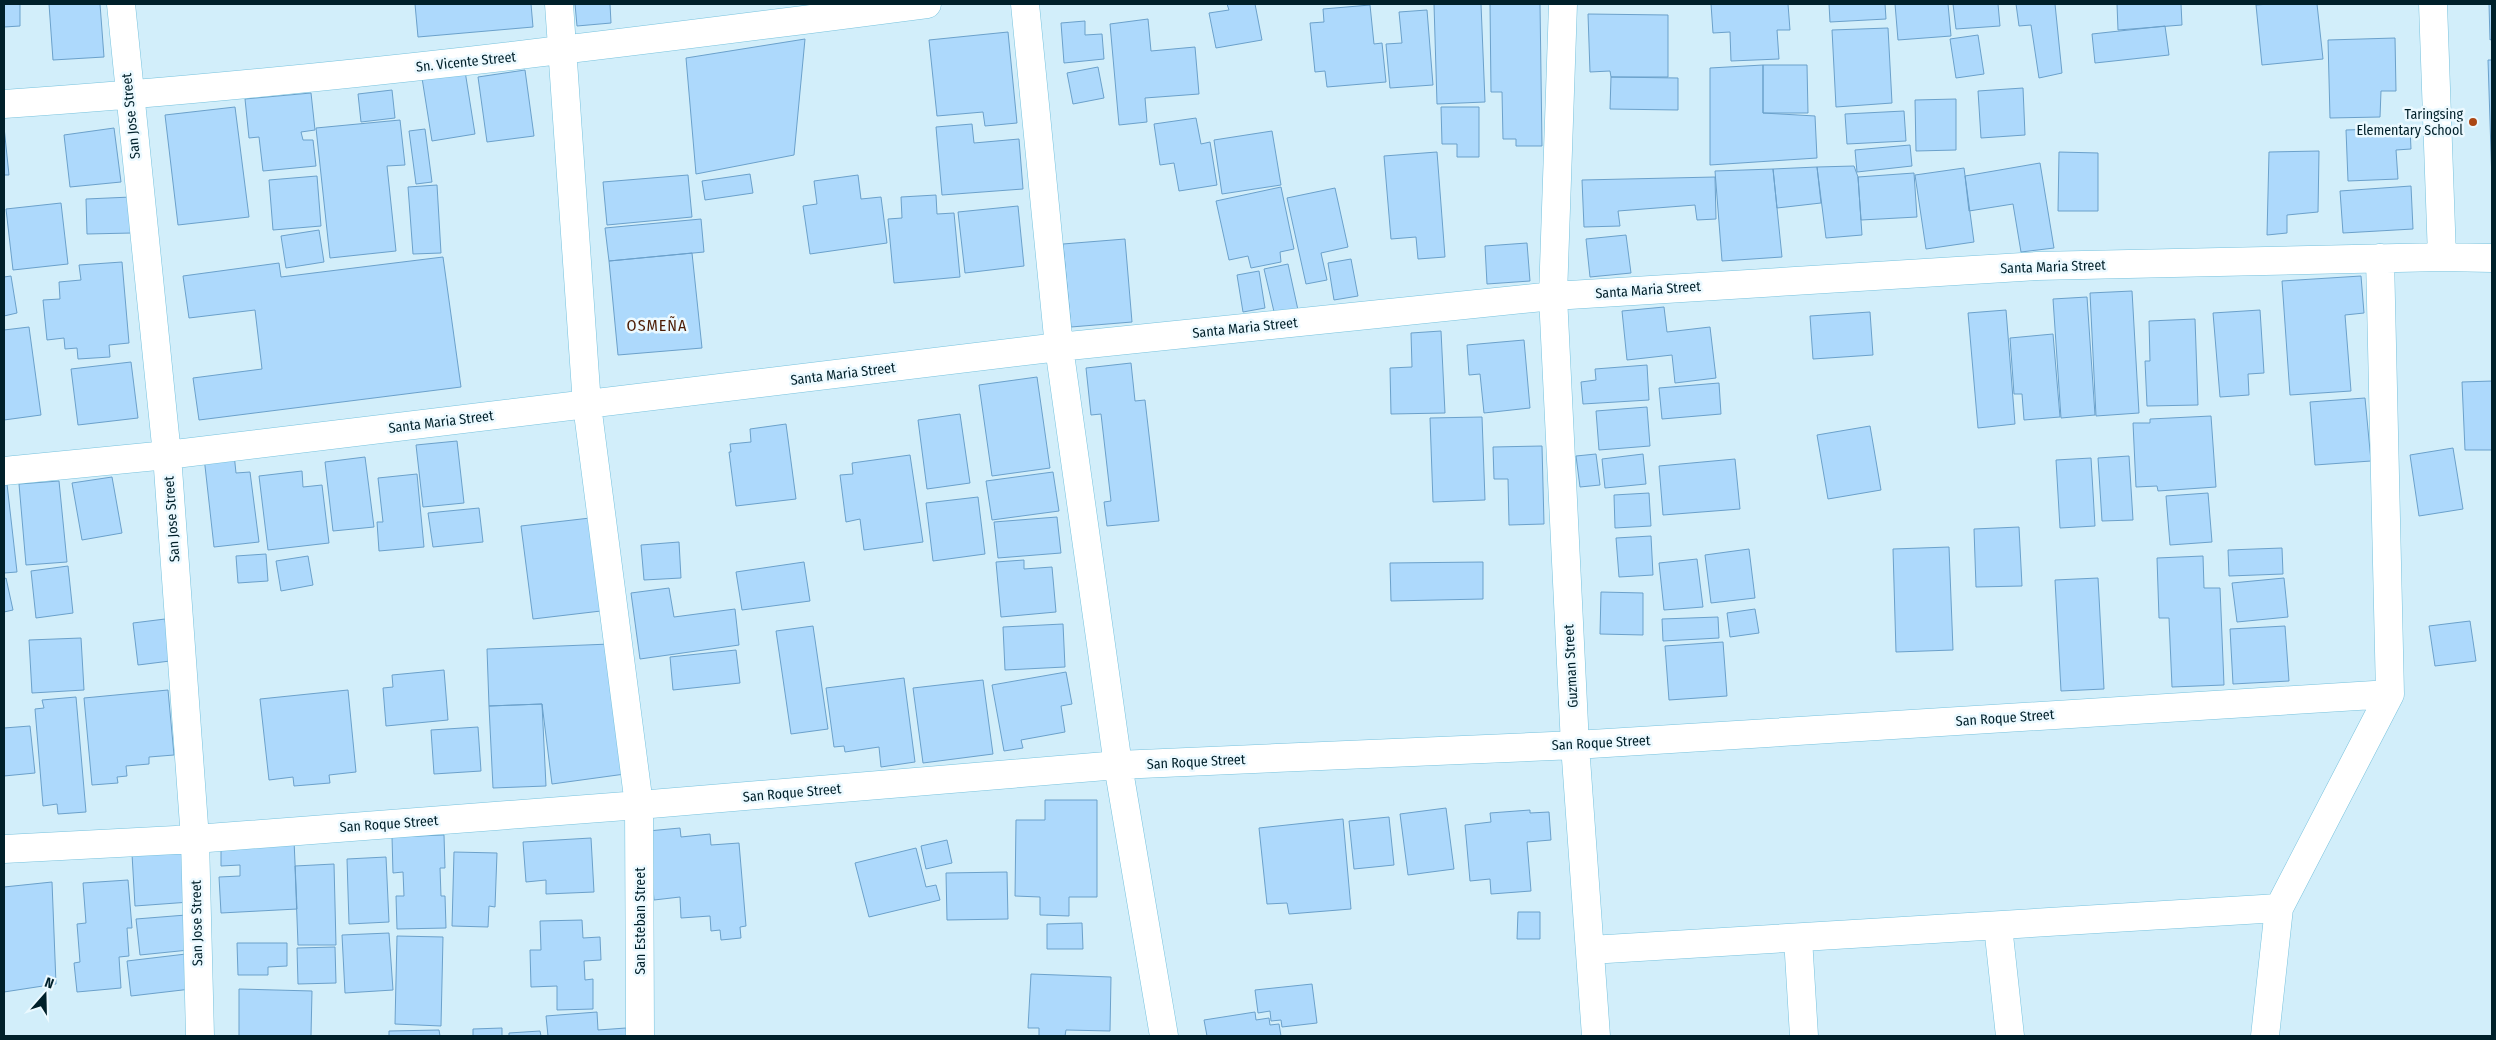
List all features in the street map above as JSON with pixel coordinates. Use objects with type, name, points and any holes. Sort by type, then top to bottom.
[{"type":"street","name":"San Jose Street","points":[[121,4],[167,455],[195,838],[200,1036]]},
{"type":"street","name":"San Esteban Street","points":[[559,4],[587,405],[639,805],[640,1036]]},
{"type":"street","name":"Sn. Vicente Street","points":[[4,104],[129,96],[562,52],[927,4]]},
{"type":"street","points":[[1025,4],[1059,347],[1118,766],[1164,1036]]},
{"type":"street","name":"Guzman Street","points":[[1563,4],[1552,296],[1575,745],[1596,1036]]},
{"type":"street","points":[[2433,4],[2442,257]]},
{"type":"street","points":[[2265,1036],[2279,908],[2390,694],[2380,258]]},
{"type":"street","name":"Santa Maria Street","points":[[4,471],[167,455],[1059,347],[1552,296],[2037,266],[2380,258],[2492,258]]},
{"type":"street","name":"San Roque Street","points":[[4,849],[195,838],[639,805],[1118,766],[1575,745],[2390,694]]},
{"type":"street","points":[[1590,950],[2279,908]]},
{"type":"street","points":[[1998,926],[2010,1036]]},
{"type":"street","points":[[1798,938],[1804,1036]]},
{"type":"building","points":[[4,4],[20,4],[20,26],[4,27]]},
{"type":"building","points":[[49,4],[100,4],[104,57],[53,60]]},
{"type":"building","points":[[415,4],[531,4],[533,27],[418,37]]},
{"type":"building","points":[[575,4],[610,4],[611,23],[577,26]]},
{"type":"building","points":[[1227,4],[1255,4],[1262,40],[1216,48],[1209,13],[1229,10]]},
{"type":"building","points":[[1434,4],[1481,4],[1485,102],[1437,104]]},
{"type":"building","points":[[1490,4],[1540,4],[1542,146],[1516,146],[1516,139],[1503,139],[1502,92],[1491,92]]},
{"type":"building","points":[[1711,4],[1788,4],[1790,30],[1777,30],[1779,59],[1731,61],[1730,32],[1713,33]]},
{"type":"building","points":[[1829,4],[1885,4],[1886,19],[1830,22]]},
{"type":"building","points":[[1895,4],[1948,4],[1951,36],[1898,40]]},
{"type":"building","points":[[1953,4],[1998,4],[2000,26],[1956,29]]},
{"type":"building","points":[[2016,4],[2055,4],[2062,73],[2039,78],[2031,25],[2019,26]]},
{"type":"building","points":[[2117,4],[2181,4],[2182,25],[2118,30]]},
{"type":"building","points":[[2317,4],[2323,59],[2262,65],[2256,5]]},
{"type":"building","points":[[2489,4],[2492,4],[2492,39],[2490,40]]},
{"type":"building","points":[[1370,5],[1374,44],[1382,43],[1386,82],[1327,87],[1325,71],[1315,72],[1310,23],[1324,22],[1323,9]]},
{"type":"building","points":[[1427,10],[1433,85],[1390,88],[1386,44],[1402,43],[1399,12]]},
{"type":"building","points":[[1588,14],[1668,15],[1668,77],[1611,77],[1610,71],[1590,72]]},
{"type":"building","points":[[1148,19],[1151,51],[1195,47],[1199,94],[1145,98],[1147,122],[1119,125],[1110,24]]},
{"type":"building","points":[[1085,21],[1085,35],[1102,34],[1104,59],[1064,63],[1061,23]]},
{"type":"building","points":[[2165,26],[2169,55],[2095,63],[2092,34]]},
{"type":"building","points":[[1888,28],[1892,103],[1836,107],[1832,30]]},
{"type":"building","points":[[1008,32],[1017,123],[985,126],[983,112],[937,116],[929,40]]},
{"type":"building","points":[[1978,35],[1984,74],[1956,78],[1950,39]]},
{"type":"building","points":[[2395,38],[2396,91],[2381,91],[2380,117],[2330,118],[2328,40]]},
{"type":"building","points":[[805,39],[794,155],[696,174],[686,58]]},
{"type":"building","points":[[2488,60],[2492,60],[2492,182]]},
{"type":"building","points":[[1763,65],[1807,65],[1808,113],[1763,113]]},
{"type":"building","points":[[1763,65],[1763,113],[1815,116],[1817,158],[1710,165],[1710,68]]},
{"type":"building","points":[[1098,67],[1104,98],[1073,104],[1067,73]]},
{"type":"building","points":[[525,70],[534,136],[487,142],[478,77]]},
{"type":"building","points":[[465,71],[475,134],[432,141],[422,78]]},
{"type":"building","points":[[1611,77],[1678,78],[1678,110],[1610,109]]},
{"type":"building","points":[[2023,88],[2025,135],[1981,138],[1978,91]]},
{"type":"building","points":[[392,90],[395,118],[361,122],[358,94]]},
{"type":"building","points":[[311,93],[315,130],[301,132],[303,140],[313,140],[316,166],[263,171],[259,137],[249,138],[245,99]]},
{"type":"building","points":[[1956,99],[1956,150],[1916,151],[1915,100]]},
{"type":"building","points":[[235,107],[249,217],[178,225],[165,115]]},
{"type":"building","points":[[1441,107],[1479,107],[1479,157],[1457,157],[1457,144],[1442,144]]},
{"type":"building","points":[[1904,111],[1906,141],[1847,144],[1845,114]]},
{"type":"building","points":[[1196,118],[1201,144],[1210,142],[1217,185],[1179,191],[1174,163],[1160,165],[1154,124]]},
{"type":"building","points":[[400,120],[405,165],[387,166],[396,251],[330,258],[316,128]]},
{"type":"building","points":[[972,124],[974,143],[1019,139],[1023,189],[942,195],[936,127]]},
{"type":"building","points":[[4,127],[9,175],[4,175]]},
{"type":"building","points":[[114,128],[121,182],[70,187],[64,135]]},
{"type":"building","points":[[2410,128],[2411,149],[2396,150],[2398,179],[2348,181],[2346,130]]},
{"type":"building","points":[[425,129],[432,182],[416,184],[409,131]]},
{"type":"building","points":[[1272,131],[1281,185],[1222,194],[1214,140]]},
{"type":"building","points":[[1910,145],[1912,166],[1857,172],[1855,150]]},
{"type":"building","points":[[2319,151],[2318,212],[2287,215],[2287,233],[2267,235],[2269,152]]},
{"type":"building","points":[[1437,152],[1445,257],[1418,259],[1416,237],[1391,239],[1384,156]]},
{"type":"building","points":[[2059,152],[2098,153],[2098,211],[2058,211]]},
{"type":"building","points":[[2040,163],[2054,248],[2021,252],[2013,204],[1969,211],[1965,176]]},
{"type":"building","points":[[1854,166],[1858,177],[1862,235],[1826,238],[1817,167]]},
{"type":"building","points":[[1817,167],[1821,203],[1777,208],[1773,169]]},
{"type":"building","points":[[1964,168],[1974,242],[1926,249],[1915,175]]},
{"type":"building","points":[[1773,169],[1782,257],[1722,261],[1715,171]]},
{"type":"building","points":[[1914,173],[1917,217],[1861,220],[1858,177]]},
{"type":"building","points":[[750,174],[753,193],[705,200],[702,181]]},
{"type":"building","points":[[688,175],[692,217],[607,225],[603,182]]},
{"type":"building","points":[[858,175],[861,199],[881,197],[887,243],[810,254],[803,206],[817,204],[814,181]]},
{"type":"building","points":[[317,176],[321,226],[273,230],[269,180]]},
{"type":"building","points":[[1715,177],[1716,219],[1697,220],[1695,205],[1618,211],[1620,226],[1584,227],[1582,180]]},
{"type":"building","points":[[437,185],[441,253],[413,254],[408,187]]},
{"type":"building","points":[[2411,186],[2413,229],[2343,233],[2340,191]]},
{"type":"building","points":[[1281,187],[1294,249],[1280,252],[1281,262],[1251,268],[1248,256],[1229,260],[1216,201]]},
{"type":"building","points":[[1335,188],[1348,247],[1321,253],[1327,280],[1306,284],[1287,198]]},
{"type":"building","points":[[936,195],[937,214],[954,213],[960,277],[894,283],[888,219],[902,218],[901,197]]},
{"type":"building","points":[[131,197],[132,233],[87,234],[86,199]]},
{"type":"building","points":[[61,203],[68,264],[13,270],[6,209]]},
{"type":"building","points":[[1018,206],[1024,266],[965,273],[958,212]]},
{"type":"building","points":[[701,219],[704,252],[609,261],[605,228]]},
{"type":"building","points":[[319,230],[324,262],[286,268],[281,236]]},
{"type":"building","points":[[1626,235],[1631,273],[1590,277],[1586,239]]},
{"type":"building","points":[[1125,239],[1132,322],[1071,327],[1063,244]]},
{"type":"building","points":[[1527,243],[1530,281],[1487,284],[1485,246]]},
{"type":"building","points":[[692,253],[702,348],[618,355],[609,261]]},
{"type":"building","points":[[443,257],[461,387],[199,420],[193,378],[262,369],[255,310],[189,318],[183,276],[279,263],[281,277]]},
{"type":"building","points":[[1351,259],[1358,296],[1334,300],[1328,263]]},
{"type":"building","points":[[122,262],[129,343],[109,345],[110,357],[78,359],[77,348],[65,349],[64,338],[47,340],[43,300],[60,299],[59,282],[81,280],[79,265]]},
{"type":"building","points":[[1288,264],[1298,310],[1275,316],[1264,269]]},
{"type":"building","points":[[1259,271],[1265,308],[1243,312],[1237,275]]},
{"type":"building","points":[[11,276],[17,313],[4,316],[4,277]]},
{"type":"building","points":[[2361,276],[2364,313],[2345,315],[2351,391],[2290,395],[2282,281]]},
{"type":"building","points":[[2132,291],[2139,413],[2096,416],[2090,293]]},
{"type":"building","points":[[2087,297],[2095,415],[2061,418],[2053,299]]},
{"type":"building","points":[[1664,307],[1667,332],[1710,327],[1716,378],[1675,383],[1672,355],[1627,360],[1622,311]]},
{"type":"building","points":[[2006,310],[2015,424],[1978,428],[1968,313]]},
{"type":"building","points":[[2260,310],[2264,373],[2248,374],[2249,395],[2220,397],[2213,313]]},
{"type":"building","points":[[1870,312],[1873,355],[1813,359],[1810,316]]},
{"type":"building","points":[[2195,319],[2198,405],[2147,406],[2145,361],[2150,361],[2149,321]]},
{"type":"building","points":[[29,327],[41,415],[4,420],[4,330]]},
{"type":"building","points":[[1441,331],[1445,413],[1391,414],[1390,368],[1412,367],[1411,333]]},
{"type":"building","points":[[2053,334],[2060,417],[2024,420],[2022,394],[2014,394],[2010,338]]},
{"type":"building","points":[[1524,340],[1530,408],[1484,413],[1480,374],[1469,375],[1467,345]]},
{"type":"building","points":[[131,362],[138,418],[78,425],[71,369]]},
{"type":"building","points":[[1131,363],[1135,401],[1145,400],[1159,521],[1107,526],[1104,502],[1111,501],[1101,414],[1091,415],[1086,368]]},
{"type":"building","points":[[1647,365],[1649,400],[1583,404],[1581,382],[1596,380],[1595,369]]},
{"type":"building","points":[[1037,377],[1050,468],[992,476],[979,385]]},
{"type":"building","points":[[2492,381],[2492,450],[2465,450],[2462,382]]},
{"type":"building","points":[[1719,383],[1721,414],[1662,419],[1659,388]]},
{"type":"building","points":[[2365,398],[2371,461],[2315,465],[2310,402]]},
{"type":"building","points":[[1647,407],[1650,446],[1599,450],[1596,411]]},
{"type":"building","points":[[960,414],[970,483],[927,489],[918,420]]},
{"type":"building","points":[[2211,416],[2216,487],[2158,491],[2157,486],[2136,487],[2133,423],[2150,423],[2150,419]]},
{"type":"building","points":[[1482,417],[1485,500],[1433,502],[1430,418]]},
{"type":"building","points":[[786,424],[796,499],[736,506],[729,452],[731,452],[730,444],[751,442],[750,429]]},
{"type":"building","points":[[1870,426],[1881,490],[1828,499],[1817,435]]},
{"type":"building","points":[[457,441],[464,503],[423,507],[416,445]]},
{"type":"building","points":[[1542,446],[1544,524],[1509,525],[1508,479],[1494,479],[1493,447]]},
{"type":"building","points":[[2453,448],[2463,509],[2419,516],[2410,455]]},
{"type":"building","points":[[234,454],[236,473],[250,472],[259,542],[214,547],[204,457]]},
{"type":"building","points":[[1596,454],[1600,485],[1580,487],[1576,456]]},
{"type":"building","points":[[1643,454],[1646,484],[1605,488],[1602,459]]},
{"type":"building","points":[[910,455],[923,542],[864,550],[860,519],[846,522],[840,475],[853,474],[852,463]]},
{"type":"building","points":[[2129,456],[2133,520],[2102,521],[2098,458]]},
{"type":"building","points":[[365,457],[374,527],[333,531],[325,462]]},
{"type":"building","points":[[2091,458],[2095,526],[2060,528],[2056,460]]},
{"type":"building","points":[[1735,459],[1740,509],[1663,515],[1659,466]]},
{"type":"building","points":[[302,471],[303,487],[322,485],[329,543],[268,550],[259,476]]},
{"type":"building","points":[[1053,472],[1059,511],[992,520],[986,481]]},
{"type":"building","points":[[417,474],[424,547],[379,551],[377,522],[383,522],[378,478]]},
{"type":"building","points":[[112,477],[122,533],[82,540],[72,483]]},
{"type":"building","points":[[59,481],[67,562],[26,565],[19,484]]},
{"type":"building","points":[[4,484],[7,484],[17,572],[4,573]]},
{"type":"building","points":[[1649,493],[1651,526],[1615,528],[1614,495]]},
{"type":"building","points":[[2208,493],[2212,542],[2170,545],[2166,496]]},
{"type":"building","points":[[978,497],[985,554],[933,561],[926,503]]},
{"type":"building","points":[[479,508],[483,542],[433,547],[428,513]]},
{"type":"building","points":[[1057,517],[1061,553],[998,558],[994,522]]},
{"type":"building","points":[[590,518],[601,611],[533,619],[521,526]]},
{"type":"building","points":[[2019,527],[2022,586],[1976,587],[1974,529]]},
{"type":"building","points":[[1651,536],[1653,575],[1619,577],[1616,538]]},
{"type":"building","points":[[679,542],[681,578],[644,580],[641,545]]},
{"type":"building","points":[[1949,547],[1953,650],[1896,652],[1893,549]]},
{"type":"building","points":[[2282,548],[2283,574],[2229,576],[2228,550]]},
{"type":"building","points":[[1749,549],[1755,598],[1711,603],[1705,555]]},
{"type":"building","points":[[266,554],[268,581],[238,583],[236,556]]},
{"type":"building","points":[[308,556],[313,585],[281,591],[276,561]]},
{"type":"building","points":[[2203,556],[2204,588],[2220,588],[2224,685],[2172,687],[2169,618],[2159,618],[2157,558]]},
{"type":"building","points":[[1697,559],[1703,607],[1664,610],[1659,563]]},
{"type":"building","points":[[1024,560],[1024,569],[1052,567],[1056,612],[1001,617],[996,562]]},
{"type":"building","points":[[804,562],[810,601],[742,610],[736,572]]},
{"type":"building","points":[[1483,562],[1483,599],[1391,601],[1390,563]]},
{"type":"building","points":[[68,566],[73,613],[36,618],[31,571]]},
{"type":"building","points":[[6,578],[13,610],[4,612],[4,579]]},
{"type":"building","points":[[2098,578],[2104,689],[2061,691],[2055,580]]},
{"type":"building","points":[[2284,578],[2288,617],[2237,622],[2232,583]]},
{"type":"building","points":[[669,588],[674,617],[735,609],[739,645],[640,659],[631,593]]},
{"type":"building","points":[[1601,592],[1643,593],[1643,635],[1600,634]]},
{"type":"building","points":[[1755,609],[1759,633],[1730,637],[1727,613]]},
{"type":"building","points":[[1718,617],[1719,638],[1663,641],[1662,619]]},
{"type":"building","points":[[165,619],[170,661],[138,665],[133,623]]},
{"type":"building","points":[[2470,621],[2476,661],[2435,666],[2429,626]]},
{"type":"building","points":[[1063,624],[1065,667],[1005,670],[1003,627]]},
{"type":"building","points":[[813,626],[828,729],[791,734],[776,631]]},
{"type":"building","points":[[2285,626],[2289,681],[2233,684],[2230,629]]},
{"type":"building","points":[[81,638],[84,690],[32,693],[29,640]]},
{"type":"building","points":[[1723,642],[1727,696],[1669,700],[1665,646]]},
{"type":"building","points":[[610,644],[625,774],[552,784],[542,704],[489,706],[487,649]]},
{"type":"building","points":[[736,650],[740,683],[673,690],[670,657]]},
{"type":"building","points":[[444,670],[448,720],[386,726],[383,688],[393,687],[392,675]]},
{"type":"building","points":[[1066,672],[1072,704],[1061,706],[1065,732],[1021,740],[1023,748],[1004,751],[992,685]]},
{"type":"building","points":[[904,678],[915,762],[881,767],[879,747],[845,752],[844,746],[834,747],[826,688]]},
{"type":"building","points":[[983,680],[993,754],[923,763],[913,688]]},
{"type":"building","points":[[168,690],[174,755],[149,757],[149,764],[126,766],[127,776],[117,777],[118,783],[92,785],[84,698]]},
{"type":"building","points":[[348,690],[356,772],[329,775],[330,783],[294,786],[293,777],[269,780],[260,699]]},
{"type":"building","points":[[76,697],[86,812],[58,814],[57,804],[43,806],[35,709],[44,708],[42,700]]},
{"type":"building","points":[[542,704],[546,786],[493,788],[489,706]]},
{"type":"building","points":[[30,726],[35,773],[4,776],[4,728]]},
{"type":"building","points":[[478,727],[481,771],[434,774],[431,730]]},
{"type":"building","points":[[1045,800],[1097,800],[1097,897],[1069,897],[1069,916],[1040,915],[1040,897],[1015,896],[1016,820],[1045,820]]},
{"type":"building","points":[[1446,808],[1454,869],[1408,875],[1400,814]]},
{"type":"building","points":[[1530,810],[1530,813],[1549,812],[1551,840],[1527,842],[1531,891],[1491,894],[1490,879],[1470,881],[1465,825],[1491,822],[1490,813]]},
{"type":"building","points":[[1389,817],[1394,865],[1354,869],[1349,821]]},
{"type":"building","points":[[1343,819],[1351,909],[1289,914],[1287,903],[1267,904],[1259,828]]},
{"type":"building","points":[[680,828],[681,837],[710,834],[711,845],[739,843],[746,926],[740,927],[741,938],[721,940],[720,930],[711,931],[710,916],[681,918],[680,897],[654,900],[648,831]]},
{"type":"building","points":[[444,835],[445,868],[440,868],[441,896],[445,896],[446,928],[397,929],[396,896],[404,896],[403,872],[393,873],[392,837]]},
{"type":"building","points":[[591,838],[594,892],[546,894],[546,880],[526,882],[523,842]]},
{"type":"building","points":[[294,840],[297,909],[221,913],[219,877],[240,876],[240,865],[221,866],[221,843]]},
{"type":"building","points":[[947,840],[952,863],[926,869],[921,846]]},
{"type":"building","points":[[916,848],[926,887],[936,885],[940,900],[869,917],[855,863]]},
{"type":"building","points":[[186,851],[190,902],[135,906],[132,854]]},
{"type":"building","points":[[454,852],[497,853],[495,907],[489,906],[488,927],[452,926]]},
{"type":"building","points":[[386,857],[389,922],[349,924],[347,859]]},
{"type":"building","points":[[334,864],[336,945],[298,945],[295,866]]},
{"type":"building","points":[[1007,872],[1008,919],[947,920],[946,873]]},
{"type":"building","points":[[128,880],[132,928],[127,928],[129,956],[119,957],[121,988],[77,992],[74,963],[80,962],[77,924],[86,923],[83,883]]},
{"type":"building","points":[[52,882],[56,984],[4,992],[4,887]]},
{"type":"building","points":[[1518,912],[1540,912],[1540,939],[1517,939]]},
{"type":"building","points":[[186,915],[189,950],[140,955],[136,919]]},
{"type":"building","points":[[582,920],[583,938],[600,937],[601,960],[584,961],[585,980],[593,979],[593,1009],[557,1010],[557,986],[531,987],[530,950],[541,950],[540,921]]},
{"type":"building","points":[[1082,923],[1083,949],[1047,949],[1047,924]]},
{"type":"building","points":[[389,933],[393,990],[345,993],[342,935]]},
{"type":"building","points":[[397,936],[443,937],[441,1026],[395,1024]]},
{"type":"building","points":[[237,943],[287,943],[287,966],[268,967],[268,975],[238,975]]},
{"type":"building","points":[[335,947],[336,983],[298,984],[297,948]]},
{"type":"building","points":[[186,954],[191,989],[131,996],[127,961]]},
{"type":"building","points":[[1031,974],[1111,977],[1110,1031],[1066,1030],[1065,1036],[1039,1036],[1039,1028],[1028,1028]]},
{"type":"building","points":[[1312,984],[1317,1023],[1282,1027],[1281,1020],[1271,1021],[1270,1011],[1258,1013],[1255,990]]},
{"type":"building","points":[[239,989],[312,991],[311,1036],[239,1036]]},
{"type":"building","points":[[597,1012],[598,1030],[626,1028],[627,1036],[548,1036],[546,1016]]},
{"type":"building","points":[[1255,1012],[1256,1020],[1269,1018],[1270,1025],[1279,1024],[1281,1036],[1207,1036],[1204,1020]]},
{"type":"building","points":[[502,1028],[502,1036],[473,1036],[473,1029]]},
{"type":"building","points":[[439,1030],[440,1036],[389,1036],[389,1031]]},
{"type":"building","points":[[540,1031],[541,1036],[509,1036],[509,1033]]},
{"type":"place","name":"Taringsing Elementary School","points":[[2473,122]]},
{"type":"district","name":"OSMEÑA","points":[[657,325]]}]
